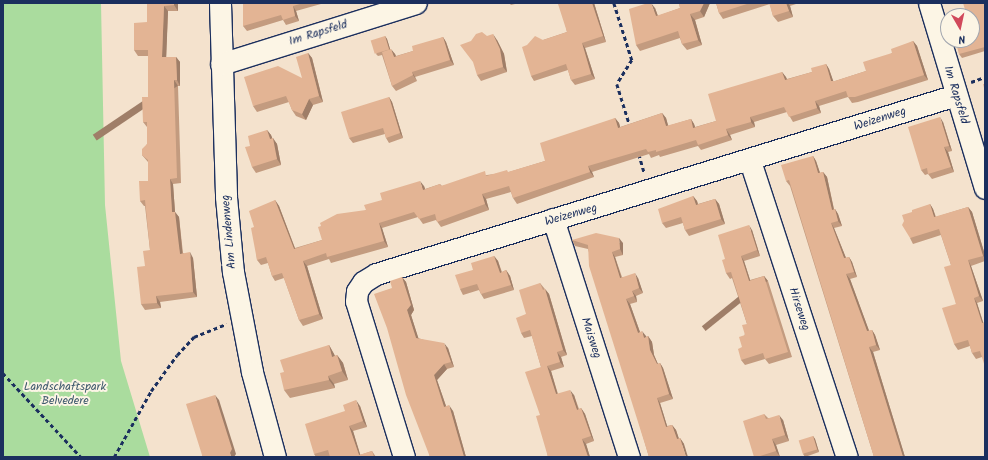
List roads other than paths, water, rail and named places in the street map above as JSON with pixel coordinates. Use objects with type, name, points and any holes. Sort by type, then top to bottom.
[{"type":"street","name":"Am Lindenweg","points":[[220,3],[226,197],[240,321],[275,457]]},
{"type":"street","name":"Im Rapsfeld","points":[[221,64],[416,3]]},
{"type":"street","name":"Im Rapsfeld","points":[[929,3],[985,188]]},
{"type":"street","name":"Weizenweg","points":[[404,457],[359,314],[356,301],[357,291],[363,282],[376,274],[553,219],[650,192],[956,95]]},
{"type":"street","name":"Hirseweg","points":[[750,161],[847,457]]},
{"type":"street","name":"Maisweg","points":[[553,219],[629,457]]},
{"type":"park label","name":"Landschaftspark Belvedere","points":[[65,394]]}]
